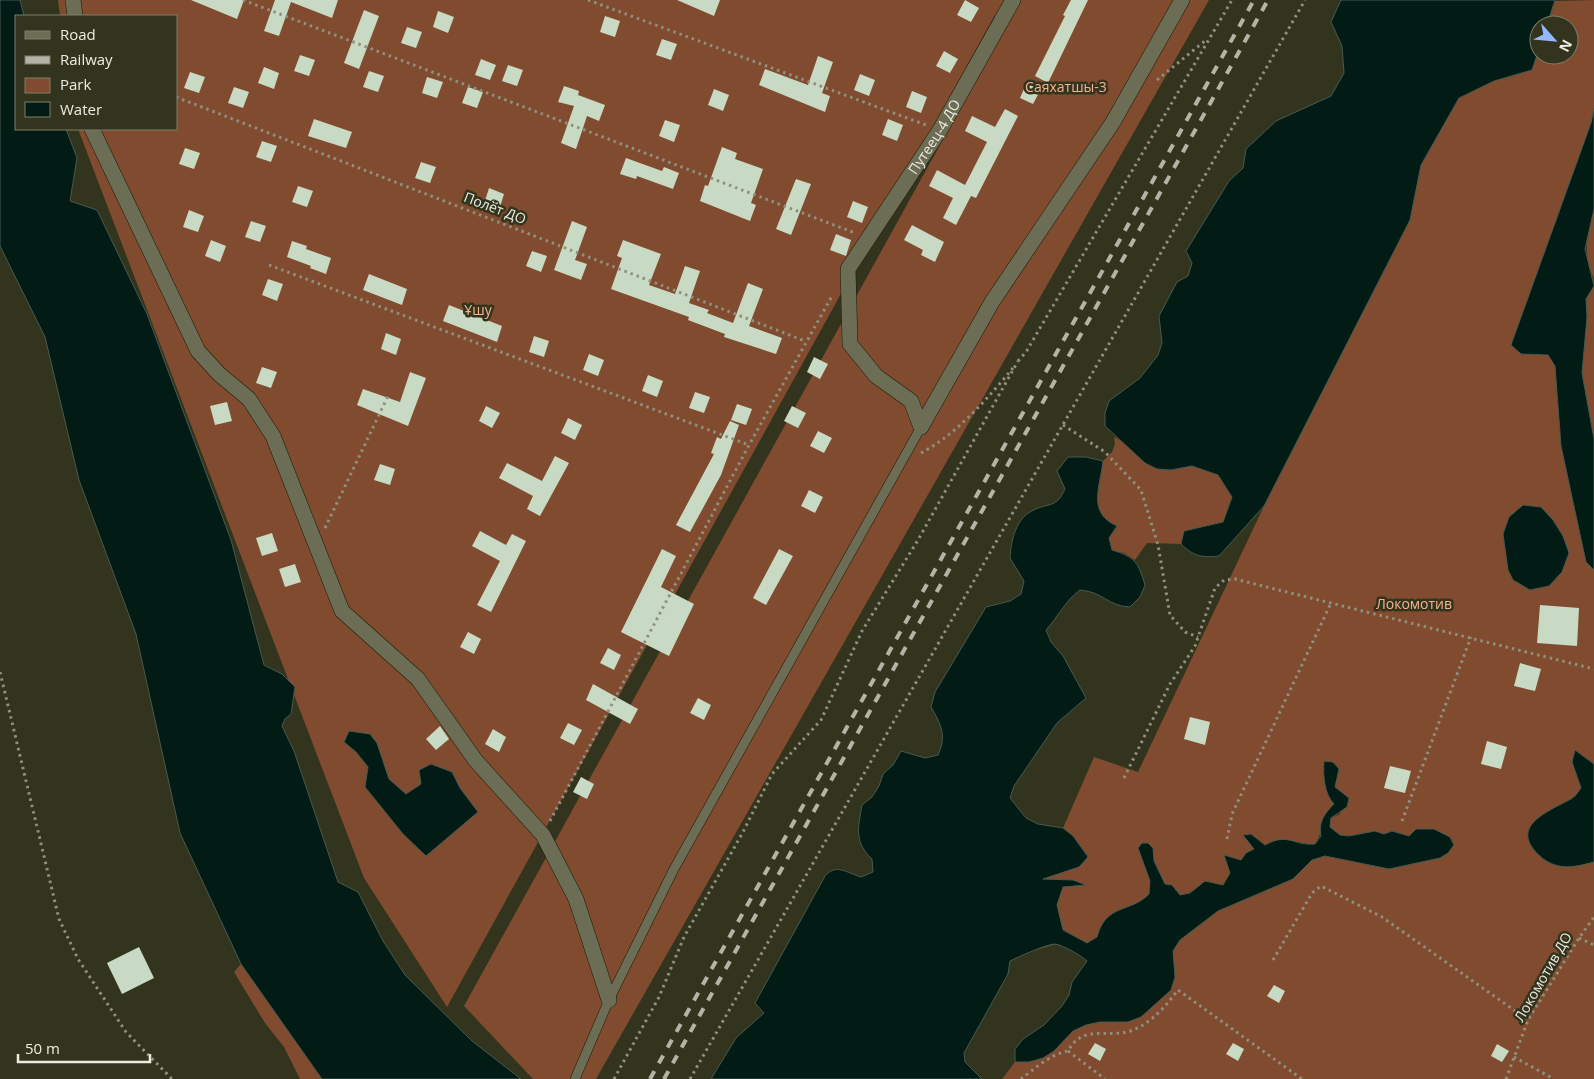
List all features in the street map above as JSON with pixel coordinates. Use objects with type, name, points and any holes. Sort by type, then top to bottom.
[{"type":"street","points":[[73,0],[74,15]]},
{"type":"street","name":"Путеец-4 ДО","points":[[921,427],[911,401],[876,376],[850,344],[848,269],[940,130],[1013,0]]},
{"type":"street","points":[[921,427],[992,302],[1113,122],[1182,0]]},
{"type":"street","points":[[92,130],[198,351],[219,374],[249,399],[272,436],[342,611],[418,679],[476,761],[543,835],[576,899],[610,1000]]},
{"type":"lane","points":[[575,1079],[610,1000],[674,869],[921,427]]},
{"type":"path","points":[[243,0],[867,238]]},
{"type":"path","points":[[588,0],[940,130]]},
{"type":"path","points":[[900,465],[938,444],[992,394],[1018,361],[1036,335],[1232,0]]},
{"type":"path","points":[[690,1079],[1305,0]]},
{"type":"path","points":[[1150,85],[1209,38]]},
{"type":"path","name":"Полёт ДО","points":[[178,98],[805,341]]},
{"type":"path","points":[[269,265],[749,445]]},
{"type":"path","points":[[543,835],[749,445],[805,341],[834,293]]},
{"type":"path","points":[[614,1079],[658,997],[684,937],[743,832],[772,774],[821,720],[862,631],[918,540],[1018,361]]},
{"type":"path","points":[[316,546],[388,396]]},
{"type":"path","points":[[1063,425],[1105,452],[1141,490],[1158,545],[1170,615],[1185,632],[1198,637]]},
{"type":"path","points":[[1124,778],[1170,684],[1187,660],[1198,637],[1215,588],[1224,580],[1235,579],[1471,637],[1594,670]]},
{"type":"path","points":[[1227,839],[1232,814],[1331,603]]},
{"type":"path","points":[[1402,821],[1471,637]]},
{"type":"path","points":[[0,672],[59,919],[78,959],[126,1032],[172,1079]]},
{"type":"path","points":[[1273,960],[1312,893],[1320,886],[1382,917],[1528,1020]]},
{"type":"path","name":"Локомотив ДО","points":[[1506,1079],[1528,1020],[1594,917]]},
{"type":"path","points":[[1579,938],[1594,946]]},
{"type":"path","points":[[1068,1052],[1072,1043],[1087,1035],[1126,1032],[1142,1026],[1156,1015],[1178,990],[1302,1079]]},
{"type":"path","points":[[1021,1079],[1061,1052],[1068,1052],[1105,1079]]},
{"type":"path","points":[[1514,1057],[1554,1079]]},
{"type":"green space","name":"Ұшу","points":[[58,0],[1209,0],[596,1079],[533,1079],[464,1006],[1009,20],[995,15],[447,1007],[364,878],[78,130],[178,130],[178,15],[60,15]]},
{"type":"green space","name":"Локомотив","points":[[1594,0],[1594,108],[1591,123],[1511,345],[1521,354],[1548,355],[1555,366],[1561,446],[1586,561],[1594,570],[1594,1079],[1002,1079],[1015,1062],[1015,1049],[1023,1039],[1044,1025],[1062,1006],[1069,995],[1072,982],[1087,961],[1077,952],[1056,944],[1022,954],[804,988],[1088,856],[1073,836],[1063,828],[1094,757],[1138,772],[1264,506],[1409,220],[1421,165],[1459,98],[1494,81],[1532,70],[1534,65],[1579,65],[1579,15],[1550,15],[1555,1]],"holes":[[[1333,762],[1339,769],[1335,787],[1342,793],[1340,814],[1331,818],[1329,827],[1340,835],[1349,836],[1375,831],[1384,834],[1392,831],[1409,836],[1416,829],[1425,830],[1448,853],[1440,858],[1402,866],[1325,856],[1312,860],[1293,879],[1218,911],[1180,940],[1173,951],[1175,977],[1171,990],[1141,1017],[1184,895],[1195,890],[1205,881],[1223,885],[1230,873],[1224,856],[1241,860],[1254,849],[1243,835],[1251,834],[1265,845],[1278,841],[1315,844],[1328,813],[1335,804],[1326,789],[1323,771]]]},
{"type":"green space","points":[[1594,209],[1594,279],[1588,261],[1587,244]]},
{"type":"green space","points":[[1594,286],[1594,439],[1582,373],[1587,317],[1586,299]]},
{"type":"green space","points":[[1114,437],[1126,443],[1135,453],[1171,470],[1192,466],[1218,475],[1232,497],[1223,522],[1184,531],[1181,544],[1147,543],[1135,560],[1124,553],[1112,551],[1105,521],[1098,511],[1097,499],[1103,461],[1112,452],[1115,444]]},
{"type":"green space","points":[[241,964],[322,1079],[300,1079],[284,1047],[265,1023],[234,972]]},
{"type":"water","points":[[0,0],[20,0],[24,15],[15,15],[15,130],[66,130],[77,158],[70,201],[97,210],[147,314],[231,540],[264,665],[282,674],[295,687],[291,714],[285,719],[282,726],[294,751],[338,882],[358,892],[383,941],[405,975],[472,1041],[521,1079],[322,1079],[241,964],[180,833],[136,634],[79,480],[45,337],[0,246]]},
{"type":"water","points":[[1341,0],[1555,0],[1550,15],[1529,15],[1529,65],[1534,65],[1532,70],[1494,81],[1459,98],[1421,165],[1410,220],[1264,506],[1219,556],[1208,557],[1198,555],[1181,544],[1184,531],[1223,522],[1232,497],[1218,475],[1192,466],[1171,470],[1157,469],[1145,463],[1105,426],[1105,413],[1109,401],[1140,378],[1158,355],[1162,343],[1159,316],[1177,282],[1188,276],[1192,263],[1186,251],[1229,181],[1243,168],[1246,149],[1276,121],[1331,96],[1344,73],[1342,46],[1331,22]]},
{"type":"water","points":[[1594,108],[1594,209],[1585,249],[1594,286],[1586,299],[1587,317],[1582,373],[1594,439],[1594,570],[1586,562],[1561,446],[1555,366],[1548,355],[1521,354],[1511,345],[1591,123]]},
{"type":"water","points":[[1068,457],[1086,457],[1103,461],[1098,498],[1102,514],[1108,521],[1117,526],[1109,538],[1112,550],[1131,558],[1138,566],[1145,585],[1140,597],[1130,607],[1116,604],[1095,593],[1080,590],[1070,599],[1046,630],[1051,642],[1063,656],[1086,698],[1057,723],[1014,786],[1010,798],[1026,818],[1038,824],[1063,828],[1073,836],[1088,857],[1079,867],[1043,879],[1073,880],[1086,885],[1063,887],[1057,905],[1063,930],[1087,943],[1097,937],[1101,926],[1113,913],[1135,904],[1149,894],[1150,881],[1138,848],[1142,843],[1148,843],[1153,848],[1154,861],[1165,884],[1172,885],[1180,895],[1190,893],[1205,881],[1223,885],[1230,873],[1224,855],[1241,860],[1246,853],[1254,849],[1243,835],[1251,834],[1265,845],[1273,841],[1285,839],[1315,844],[1321,836],[1320,826],[1323,818],[1334,804],[1326,790],[1324,761],[1333,762],[1339,769],[1335,787],[1349,798],[1347,807],[1331,818],[1330,827],[1340,835],[1349,836],[1375,831],[1384,834],[1392,831],[1409,836],[1416,829],[1434,829],[1450,837],[1454,845],[1448,853],[1440,858],[1389,869],[1325,856],[1312,860],[1293,879],[1218,911],[1180,940],[1173,951],[1175,977],[1171,990],[1141,1017],[1128,1022],[1100,1022],[1086,1025],[1073,1031],[1054,1051],[1043,1058],[1029,1062],[1015,1062],[1015,1049],[1023,1039],[1044,1025],[1062,1006],[1069,995],[1072,982],[1087,961],[1063,946],[1055,944],[1039,948],[1010,961],[1008,974],[964,1053],[965,1062],[982,1079],[711,1079],[736,1038],[764,1013],[755,1003],[825,876],[833,870],[846,871],[861,877],[873,872],[872,859],[862,847],[860,841],[859,821],[862,805],[872,797],[879,786],[883,774],[893,765],[901,751],[925,758],[938,755],[942,742],[942,730],[931,707],[935,692],[986,607],[1010,601],[1021,594],[1024,581],[1010,558],[1011,545],[1017,526],[1030,512],[1054,503],[1062,496],[1065,489],[1057,471]]},
{"type":"water","points":[[1523,505],[1541,507],[1553,520],[1563,536],[1569,553],[1562,572],[1549,586],[1530,590],[1513,580],[1508,570],[1503,534],[1509,517]]},
{"type":"water","points":[[349,731],[370,734],[377,743],[389,779],[406,794],[421,784],[419,770],[431,764],[452,772],[460,788],[478,812],[426,856],[403,834],[365,787],[368,767],[356,752],[344,742]]},
{"type":"water","points":[[1575,750],[1594,764],[1594,862],[1567,867],[1555,865],[1542,858],[1532,847],[1528,838],[1529,829],[1534,822],[1551,809],[1572,798],[1581,788],[1572,762]]},
{"type":"building","points":[[191,0],[244,0],[237,19]]},
{"type":"building","points":[[275,0],[338,0],[332,18],[291,2],[279,36],[264,31]]},
{"type":"building","points":[[677,0],[720,0],[714,16]]},
{"type":"building","points":[[965,0],[979,8],[971,22],[957,15]]},
{"type":"building","points":[[1071,0],[1088,0],[1048,83],[1035,76]]},
{"type":"building","points":[[364,10],[379,16],[359,69],[344,63]]},
{"type":"building","points":[[438,11],[454,17],[448,33],[433,27]]},
{"type":"building","points":[[605,16],[620,21],[615,37],[600,32]]},
{"type":"building","points":[[407,27],[422,32],[416,48],[401,43]]},
{"type":"building","points":[[662,39],[677,44],[671,60],[656,55]]},
{"type":"building","points":[[944,51],[958,59],[950,73],[936,66]]},
{"type":"building","points":[[300,55],[315,60],[309,76],[294,71]]},
{"type":"building","points":[[818,56],[833,62],[822,93],[830,96],[825,112],[759,85],[765,69],[808,85]]},
{"type":"building","points":[[481,59],[496,65],[490,80],[475,75]]},
{"type":"building","points":[[508,65],[523,70],[517,86],[502,81]]},
{"type":"building","points":[[264,67],[279,73],[274,89],[258,83]]},
{"type":"building","points":[[369,71],[384,76],[378,92],[363,87]]},
{"type":"building","points":[[190,72],[205,77],[199,93],[184,88]]},
{"type":"building","points":[[860,74],[875,80],[869,96],[854,90]]},
{"type":"building","points":[[427,77],[443,82],[437,98],[422,93]]},
{"type":"building","points":[[1027,82],[1041,89],[1033,104],[1020,98]]},
{"type":"building","points":[[564,86],[579,91],[578,95],[605,105],[599,121],[587,116],[576,149],[561,143],[574,106],[558,102]]},
{"type":"building","points":[[234,87],[249,92],[243,108],[228,103]]},
{"type":"building","points":[[468,87],[483,92],[477,108],[462,103]]},
{"type":"building","points":[[714,89],[729,95],[723,111],[708,105]]},
{"type":"building","points":[[912,91],[927,97],[921,113],[906,107]]},
{"type":"building","points":[[1005,109],[1018,116],[976,198],[971,196],[956,225],[943,218],[953,198],[929,186],[937,170],[965,185],[987,142],[965,131],[972,116],[995,127]]},
{"type":"building","points":[[314,119],[352,132],[346,148],[308,136]]},
{"type":"building","points":[[888,119],[903,125],[897,141],[882,135]]},
{"type":"building","points":[[665,120],[680,125],[674,142],[659,136]]},
{"type":"building","points":[[262,141],[277,146],[271,162],[256,157]]},
{"type":"building","points":[[722,147],[737,153],[735,159],[763,169],[751,203],[756,205],[750,221],[700,201],[705,185],[708,186]]},
{"type":"building","points":[[185,148],[200,153],[194,169],[179,164]]},
{"type":"building","points":[[626,158],[662,171],[664,167],[679,173],[673,189],[637,176],[636,179],[620,174]]},
{"type":"building","points":[[421,162],[436,167],[430,183],[415,178]]},
{"type":"building","points":[[796,179],[811,184],[791,235],[776,229]]},
{"type":"building","points":[[298,186],[313,191],[307,207],[292,202]]},
{"type":"building","points":[[489,188],[504,194],[499,210],[484,204]]},
{"type":"building","points":[[853,201],[868,207],[862,223],[847,217]]},
{"type":"building","points":[[189,210],[204,216],[198,232],[183,227]]},
{"type":"building","points":[[251,221],[266,226],[260,242],[245,237]]},
{"type":"building","points":[[572,221],[587,227],[575,260],[587,264],[581,280],[554,270]]},
{"type":"building","points":[[912,225],[944,242],[935,262],[921,255],[923,250],[904,240]]},
{"type":"building","points":[[836,234],[851,240],[846,256],[830,250]]},
{"type":"building","points":[[211,240],[226,246],[220,262],[205,256]]},
{"type":"building","points":[[623,240],[661,254],[649,285],[675,294],[685,266],[700,271],[689,303],[709,310],[707,313],[733,323],[748,283],[763,289],[749,326],[782,338],[776,354],[724,337],[725,334],[688,320],[689,317],[611,289],[622,258],[617,256]]},
{"type":"building","points":[[292,241],[307,246],[306,249],[331,258],[326,274],[287,257]]},
{"type":"building","points":[[532,251],[547,256],[541,272],[526,266]]},
{"type":"building","points":[[369,274],[407,289],[402,305],[363,290]]},
{"type":"building","points":[[268,279],[283,284],[277,301],[262,295]]},
{"type":"building","points":[[449,305],[502,326],[497,342],[443,321]]},
{"type":"building","points":[[386,333],[401,339],[396,355],[381,349]]},
{"type":"building","points":[[534,336],[549,341],[544,357],[529,352]]},
{"type":"building","points":[[589,354],[604,360],[598,376],[583,370]]},
{"type":"building","points":[[814,357],[828,364],[820,379],[807,372]]},
{"type":"building","points":[[262,367],[277,372],[271,388],[256,383]]},
{"type":"building","points":[[410,372],[426,378],[408,426],[357,405],[363,389],[400,402]]},
{"type":"building","points":[[648,375],[663,381],[657,397],[642,391]]},
{"type":"building","points":[[695,392],[710,397],[704,413],[689,408]]},
{"type":"building","points":[[227,402],[232,421],[215,425],[210,406]]},
{"type":"building","points":[[737,404],[752,409],[746,425],[731,420]]},
{"type":"building","points":[[486,406],[500,413],[492,428],[479,421]]},
{"type":"building","points":[[792,406],[806,413],[798,428],[784,421]]},
{"type":"building","points":[[568,418],[582,425],[575,440],[561,433]]},
{"type":"building","points":[[730,421],[739,425],[721,475],[690,532],[676,525],[714,454],[711,453],[717,437],[721,439]]},
{"type":"building","points":[[818,431],[832,438],[824,453],[810,446]]},
{"type":"building","points":[[555,456],[569,463],[540,516],[527,509],[533,496],[499,478],[507,463],[542,481]]},
{"type":"building","points":[[380,464],[395,469],[390,485],[374,480]]},
{"type":"building","points":[[809,490],[823,497],[815,513],[801,506]]},
{"type":"building","points":[[480,531],[506,545],[512,534],[526,541],[491,612],[477,605],[500,561],[472,546]]},
{"type":"building","points":[[272,533],[278,551],[262,556],[256,538]]},
{"type":"building","points":[[662,549],[676,556],[661,587],[694,604],[669,656],[621,632]]},
{"type":"building","points":[[779,549],[793,556],[766,605],[753,598]]},
{"type":"building","points":[[295,564],[301,582],[285,587],[279,569]]},
{"type":"building","points":[[1540,605],[1579,608],[1577,646],[1537,643]]},
{"type":"building","points":[[468,632],[481,639],[474,654],[460,647]]},
{"type":"building","points":[[608,648],[621,655],[614,670],[600,663]]},
{"type":"building","points":[[1520,663],[1541,669],[1535,691],[1514,686]]},
{"type":"building","points":[[593,684],[638,709],[630,724],[586,700]]},
{"type":"building","points":[[698,698],[711,705],[704,720],[690,713]]},
{"type":"building","points":[[1190,717],[1210,722],[1205,745],[1184,739]]},
{"type":"building","points":[[568,723],[582,730],[574,745],[560,738]]},
{"type":"building","points":[[440,726],[449,739],[436,750],[426,739]]},
{"type":"building","points":[[493,729],[506,737],[499,752],[485,744]]},
{"type":"building","points":[[1487,741],[1507,747],[1501,769],[1481,764]]},
{"type":"building","points":[[1390,766],[1411,771],[1405,793],[1384,788]]},
{"type":"building","points":[[581,777],[594,784],[587,799],[573,792]]},
{"type":"building","points":[[139,947],[154,978],[122,994],[107,963]]},
{"type":"building","points":[[1274,985],[1285,991],[1279,1003],[1267,996]]},
{"type":"building","points":[[1095,1043],[1106,1049],[1100,1061],[1088,1054]]},
{"type":"building","points":[[1233,1043],[1244,1049],[1238,1061],[1226,1054]]},
{"type":"building","points":[[1497,1044],[1509,1051],[1502,1062],[1491,1056]]},
{"type":"railway","points":[[650,1079],[1254,0]]},
{"type":"railway","points":[[664,1079],[1268,0]]},
{"type":"park label","name":"Саяхатшы-3","points":[[1066,87]]}]
